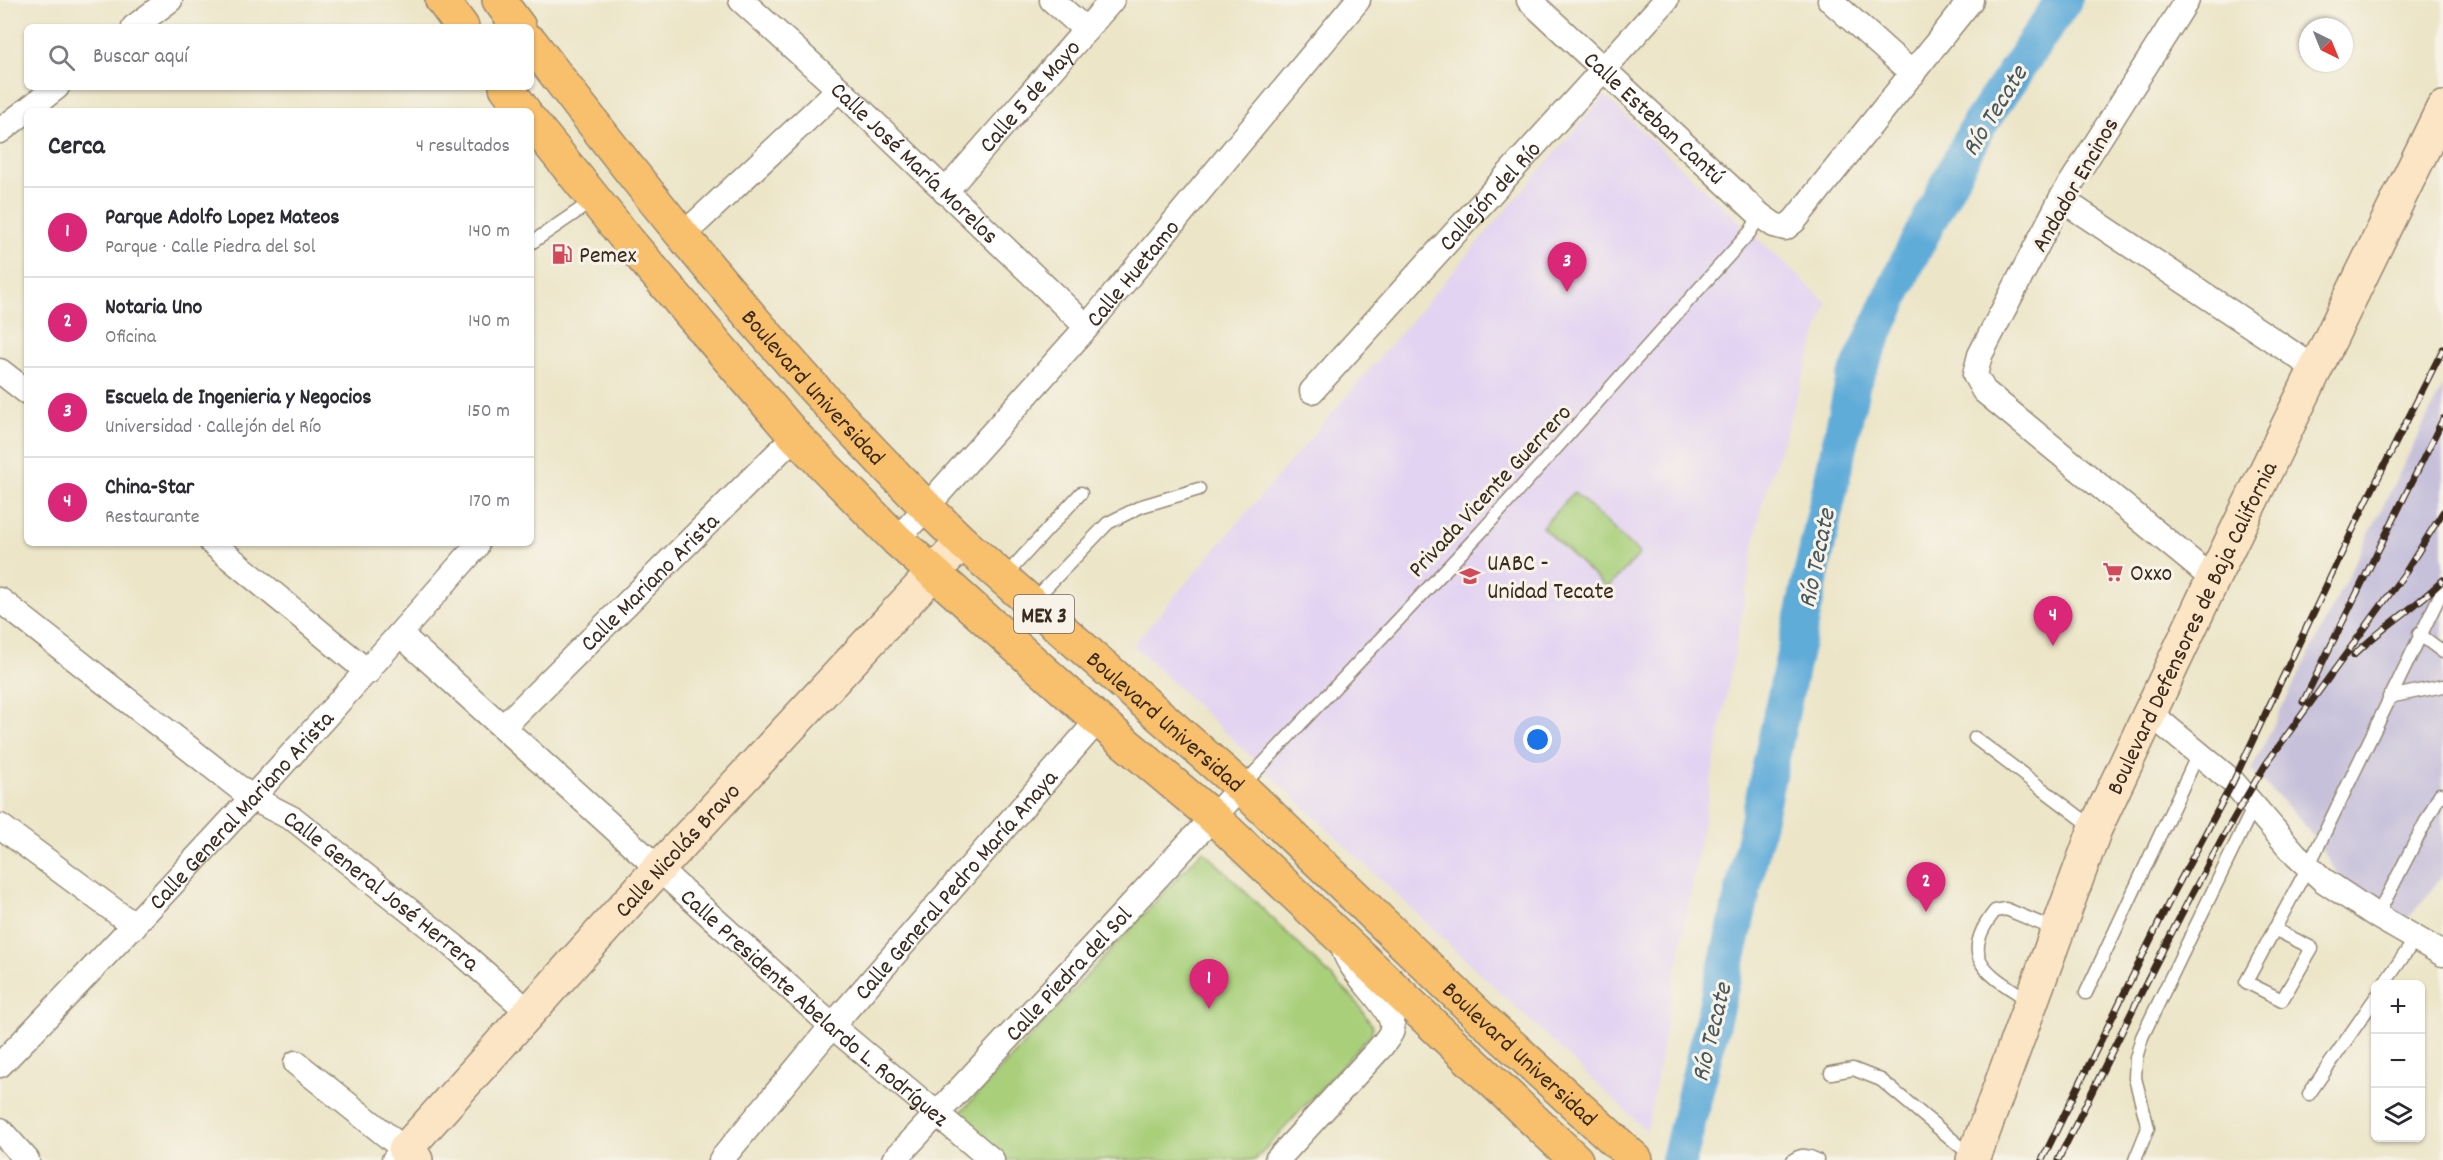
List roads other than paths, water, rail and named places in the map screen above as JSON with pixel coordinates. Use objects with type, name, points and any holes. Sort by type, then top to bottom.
[{"type":"main road","points":[[442,0],[460,24]]},
{"type":"main road","points":[[499,0],[517,24]]},
{"type":"main road","name":"Boulevard Universidad","points":[[534,46],[626,168],[805,382],[925,507],[1241,787],[1478,1016],[1636,1160]]},
{"type":"main road","points":[[508,90],[522,108]]},
{"type":"main road","name":"Boulevard Defensores de Baja California","points":[[1973,1159],[2095,829],[2213,579],[2443,108]]},
{"type":"main road","points":[[538,135],[557,129],[580,132],[626,168]]},
{"type":"main road","name":"Boulevard Universidad","points":[[538,135],[795,436],[897,540],[1098,720],[1214,818],[1576,1160]]},
{"type":"main road","name":"Calle Nicolás Bravo","points":[[405,1157],[529,1012],[659,868],[962,542]]},
{"type":"street","points":[[138,24],[170,0]]},
{"type":"street","name":"Calle José María Morelos","points":[[741,0],[839,89],[1087,327]]},
{"type":"street","points":[[1052,0],[1086,30]]},
{"type":"street","name":"Calle 5 de Mayo","points":[[945,192],[1112,0]]},
{"type":"street","name":"Calle Huetamo","points":[[897,540],[1087,327],[1358,0]]},
{"type":"street","name":"Calle Esteban Cantú","points":[[1529,0],[1760,215],[1774,225],[1785,228],[1794,221],[1913,74]]},
{"type":"street","name":"Callejón del Río","points":[[1312,391],[1605,70],[1665,0]]},
{"type":"street","points":[[1830,0],[1913,74],[1962,3]]},
{"type":"street","name":"Andador Encinos","points":[[2187,0],[2061,199],[1980,355],[1975,375],[1984,391],[2213,579]]},
{"type":"street","points":[[682,236],[839,89]]},
{"type":"street","points":[[30,108],[53,90]]},
{"type":"street","points":[[0,131],[24,112]]},
{"type":"street","points":[[2061,199],[2316,369]]},
{"type":"street","points":[[0,371],[24,391]]},
{"type":"street","name":"Calle Mariano Arista","points":[[503,728],[795,436]]},
{"type":"street","points":[[216,546],[368,672]]},
{"type":"street","name":"Calle General Mariano Arista","points":[[0,1065],[135,926],[368,672],[476,547]]},
{"type":"street","name":"Calle General José Herrera","points":[[0,600],[252,798],[295,820],[454,946],[529,1012]]},
{"type":"street","name":"Calle Presidente Abelardo L. Rodríguez","points":[[400,634],[832,1026],[938,1112],[992,1160]]},
{"type":"street","points":[[2151,714],[2228,777],[2308,867],[2323,880],[2377,916],[2443,954]]},
{"type":"street","name":"Calle General Pedro María Anaya","points":[[722,1160],[832,1026],[1098,720]]},
{"type":"street","name":"Calle Piedra del Sol","points":[[894,1160],[1241,787]]},
{"type":"street","points":[[0,826],[135,926]]},
{"type":"street","points":[[1276,1160],[1378,1050],[1392,1030],[1393,1019],[1388,1010],[1360,980],[1347,960],[1340,936]]},
{"type":"street","points":[[296,1063],[405,1157]]},
{"type":"street","points":[[0,1130],[27,1160]]},
{"type":"lane","points":[[534,241],[594,200]]},
{"type":"lane","name":"Privada Vicente Guerrero","points":[[1241,787],[1480,532],[1661,333],[1750,232],[1760,215]]},
{"type":"lane","points":[[1032,603],[1108,523],[1142,506],[1199,489]]},
{"type":"lane","points":[[1003,578],[1081,493]]},
{"type":"lane","points":[[2274,929],[2312,948],[2282,1000],[2246,982],[2274,929],[2308,867],[2419,634],[2443,589]]},
{"type":"lane","points":[[2419,634],[2443,652]]},
{"type":"lane","points":[[2389,697],[2443,686]]},
{"type":"lane","points":[[1976,738],[2095,829]]},
{"type":"lane","points":[[2086,993],[2198,754]]},
{"type":"lane","points":[[2377,916],[2440,794]]},
{"type":"lane","points":[[2135,1160],[2148,1128],[2135,1078],[2136,1058],[2142,1037],[2254,806]]},
{"type":"lane","points":[[2031,1002],[1986,970],[1976,951],[1988,920],[1995,911],[2006,909],[2057,930]]},
{"type":"lane","points":[[2387,980],[2416,938]]},
{"type":"lane","points":[[2308,1094],[2371,1004]]},
{"type":"lane","points":[[1831,1073],[1853,1069],[1881,1080],[1973,1159]]},
{"type":"lane","points":[[1794,1160],[1798,1156],[1808,1155],[1817,1160]]},
{"type":"waterway","name":"Río Tecate","points":[[1679,1160],[1734,932],[1853,382],[1906,265],[1978,126],[2064,0]]},
{"type":"railway","points":[[2042,1160],[2174,892],[2233,782],[2367,500],[2443,349]]},
{"type":"railway","points":[[2303,702],[2443,419]]},
{"type":"railway","points":[[2058,1160],[2158,960],[2237,812],[2266,764],[2405,573],[2443,512]]},
{"type":"railway","points":[[2354,655],[2443,580]]},
{"type":"place","name":"Pemex","points":[[562,254]]},
{"type":"place","name":"Escuela de Ingenieria y Negocios","points":[[1567,292]]},
{"type":"place","name":"Oxxo","points":[[2113,572]]},
{"type":"place","name":"UABC - Unidad Tecate","points":[[1470,576]]},
{"type":"place","name":"China-Star","points":[[2053,646]]},
{"type":"place","name":"Notaria Uno","points":[[1926,912]]},
{"type":"place","name":"Parque Adolfo Lopez Mateos","points":[[1209,1009]]}]
